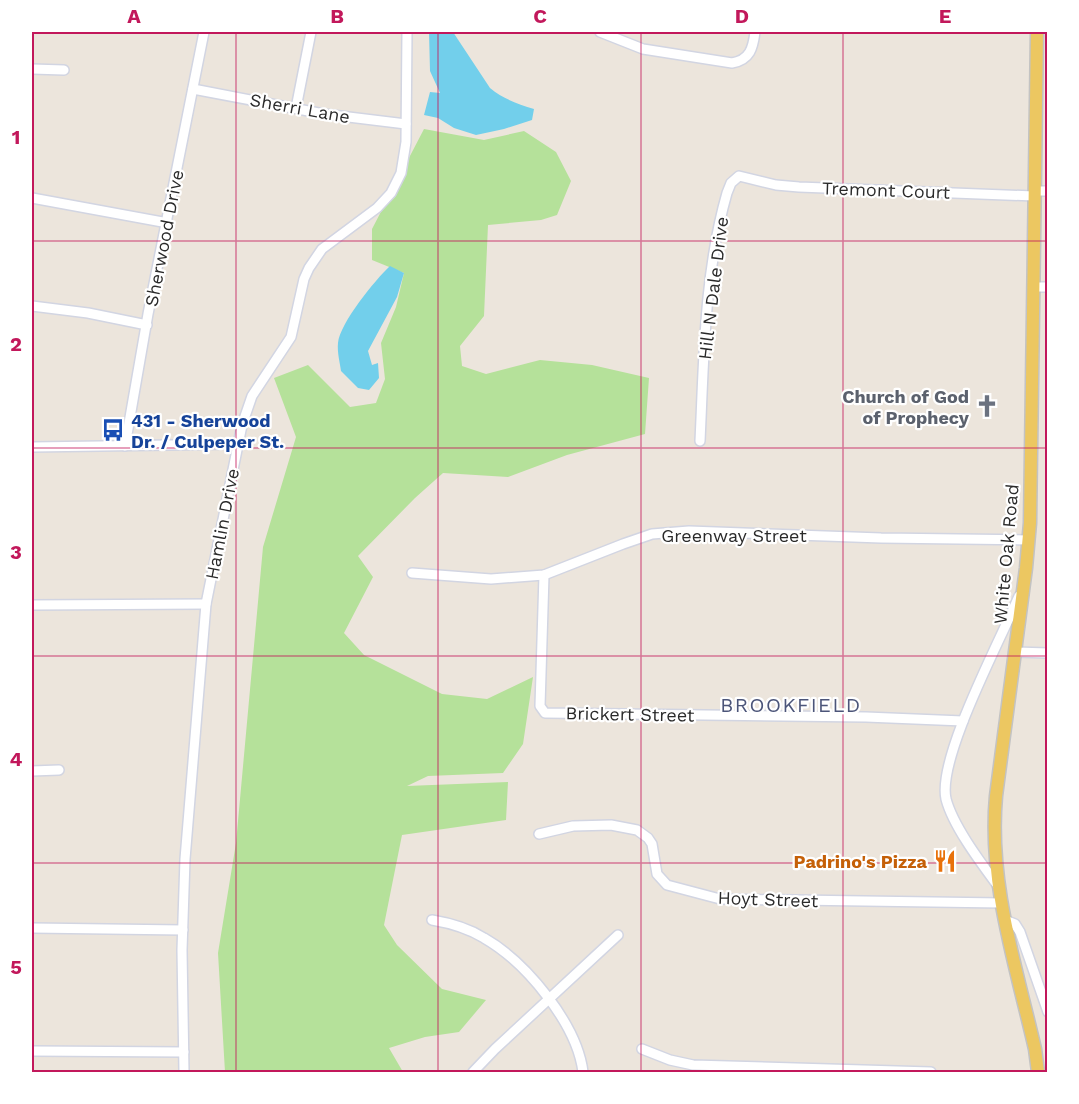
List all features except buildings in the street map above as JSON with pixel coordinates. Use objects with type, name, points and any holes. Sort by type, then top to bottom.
[{"type":"main road","name":"White Oak Road","points":[[1038,32],[1039,192],[1033,287],[1029,540],[994,813],[995,865],[998,886],[1035,1049],[1038,1072]]},
{"type":"street","name":"Sherwood Drive","points":[[125,446],[204,32]]},
{"type":"street","points":[[296,108],[310,32]]},
{"type":"street","name":"Hamlin Drive","points":[[184,1072],[185,859],[206,604],[242,425],[252,396],[291,337],[304,279],[309,268],[322,249],[377,208],[391,193],[401,172],[406,124],[407,32]]},
{"type":"street","points":[[600,32],[643,48],[732,63],[742,60],[750,53],[755,32]]},
{"type":"street","points":[[32,69],[64,70]]},
{"type":"street","name":"Sherri Lane","points":[[193,89],[353,118],[406,124]]},
{"type":"street","name":"Tremont Court","points":[[739,176],[799,187],[1039,192]]},
{"type":"street","name":"Hill N Dale Drive","points":[[700,441],[705,328],[714,258],[727,193],[731,183],[739,176]]},
{"type":"street","points":[[32,198],[168,223]]},
{"type":"street","points":[[1033,287],[1047,287]]},
{"type":"street","points":[[32,306],[147,325]]},
{"type":"street","points":[[32,447],[238,444]]},
{"type":"street","name":"Greenway Street","points":[[412,573],[491,579],[544,575],[652,534],[689,531],[881,538],[1029,540]]},
{"type":"street","points":[[998,886],[963,833],[946,798],[945,785],[948,767],[963,722],[1020,595],[1026,568]]},
{"type":"street","name":"Brickert Street","points":[[544,575],[540,706],[545,713],[866,717],[963,722]]},
{"type":"street","points":[[32,605],[206,604]]},
{"type":"street","points":[[1015,652],[1047,653]]},
{"type":"street","points":[[32,771],[59,770]]},
{"type":"street","name":"Hoyt Street","points":[[539,834],[573,826],[611,825],[637,830],[652,844],[657,874],[667,885],[720,899],[1001,903]]},
{"type":"street","points":[[432,920],[465,928],[499,947],[512,958],[549,999],[570,1030],[579,1050],[584,1072]]},
{"type":"street","points":[[1005,920],[1015,924],[1020,932],[1047,1012]]},
{"type":"street","points":[[32,928],[183,930]]},
{"type":"street","points":[[473,1072],[618,935]]},
{"type":"street","points":[[642,1049],[670,1060],[693,1065],[931,1072]]},
{"type":"street","points":[[32,1051],[184,1052]]},
{"type":"green space","points":[[424,129],[484,140],[524,131],[556,152],[571,181],[557,215],[541,220],[488,225],[484,316],[460,346],[462,366],[486,374],[540,360],[592,365],[649,378],[645,434],[567,455],[508,477],[443,473],[358,556],[373,577],[344,633],[364,655],[442,694],[487,699],[533,677],[523,744],[503,773],[428,776],[407,786],[508,782],[506,820],[402,835],[384,925],[397,945],[442,989],[486,1000],[459,1032],[425,1037],[389,1048],[403,1072],[225,1072],[218,953],[236,843],[263,547],[296,437],[274,378],[308,365],[350,407],[376,403],[385,379],[381,343],[396,307],[404,273],[372,260],[372,229]]},
{"type":"water","points":[[429,32],[453,32],[490,88],[505,98],[534,109],[532,120],[476,135],[454,128],[438,118],[424,115],[430,92],[440,93],[430,71]]},
{"type":"water","points":[[390,266],[404,273],[397,297],[368,351],[372,365],[378,363],[379,378],[369,390],[358,388],[341,371],[338,354],[340,335],[359,302]]},
{"type":"place","name":"Church of God of Prophecy","points":[[987,406]]},
{"type":"place","name":"431 - Sherwood Dr. / Culpeper St.","points":[[113,430]]},
{"type":"place","name":"Padrino's Pizza","points":[[945,861]]},
{"type":"district","name":"BROOKFIELD","points":[[791,705]]}]
